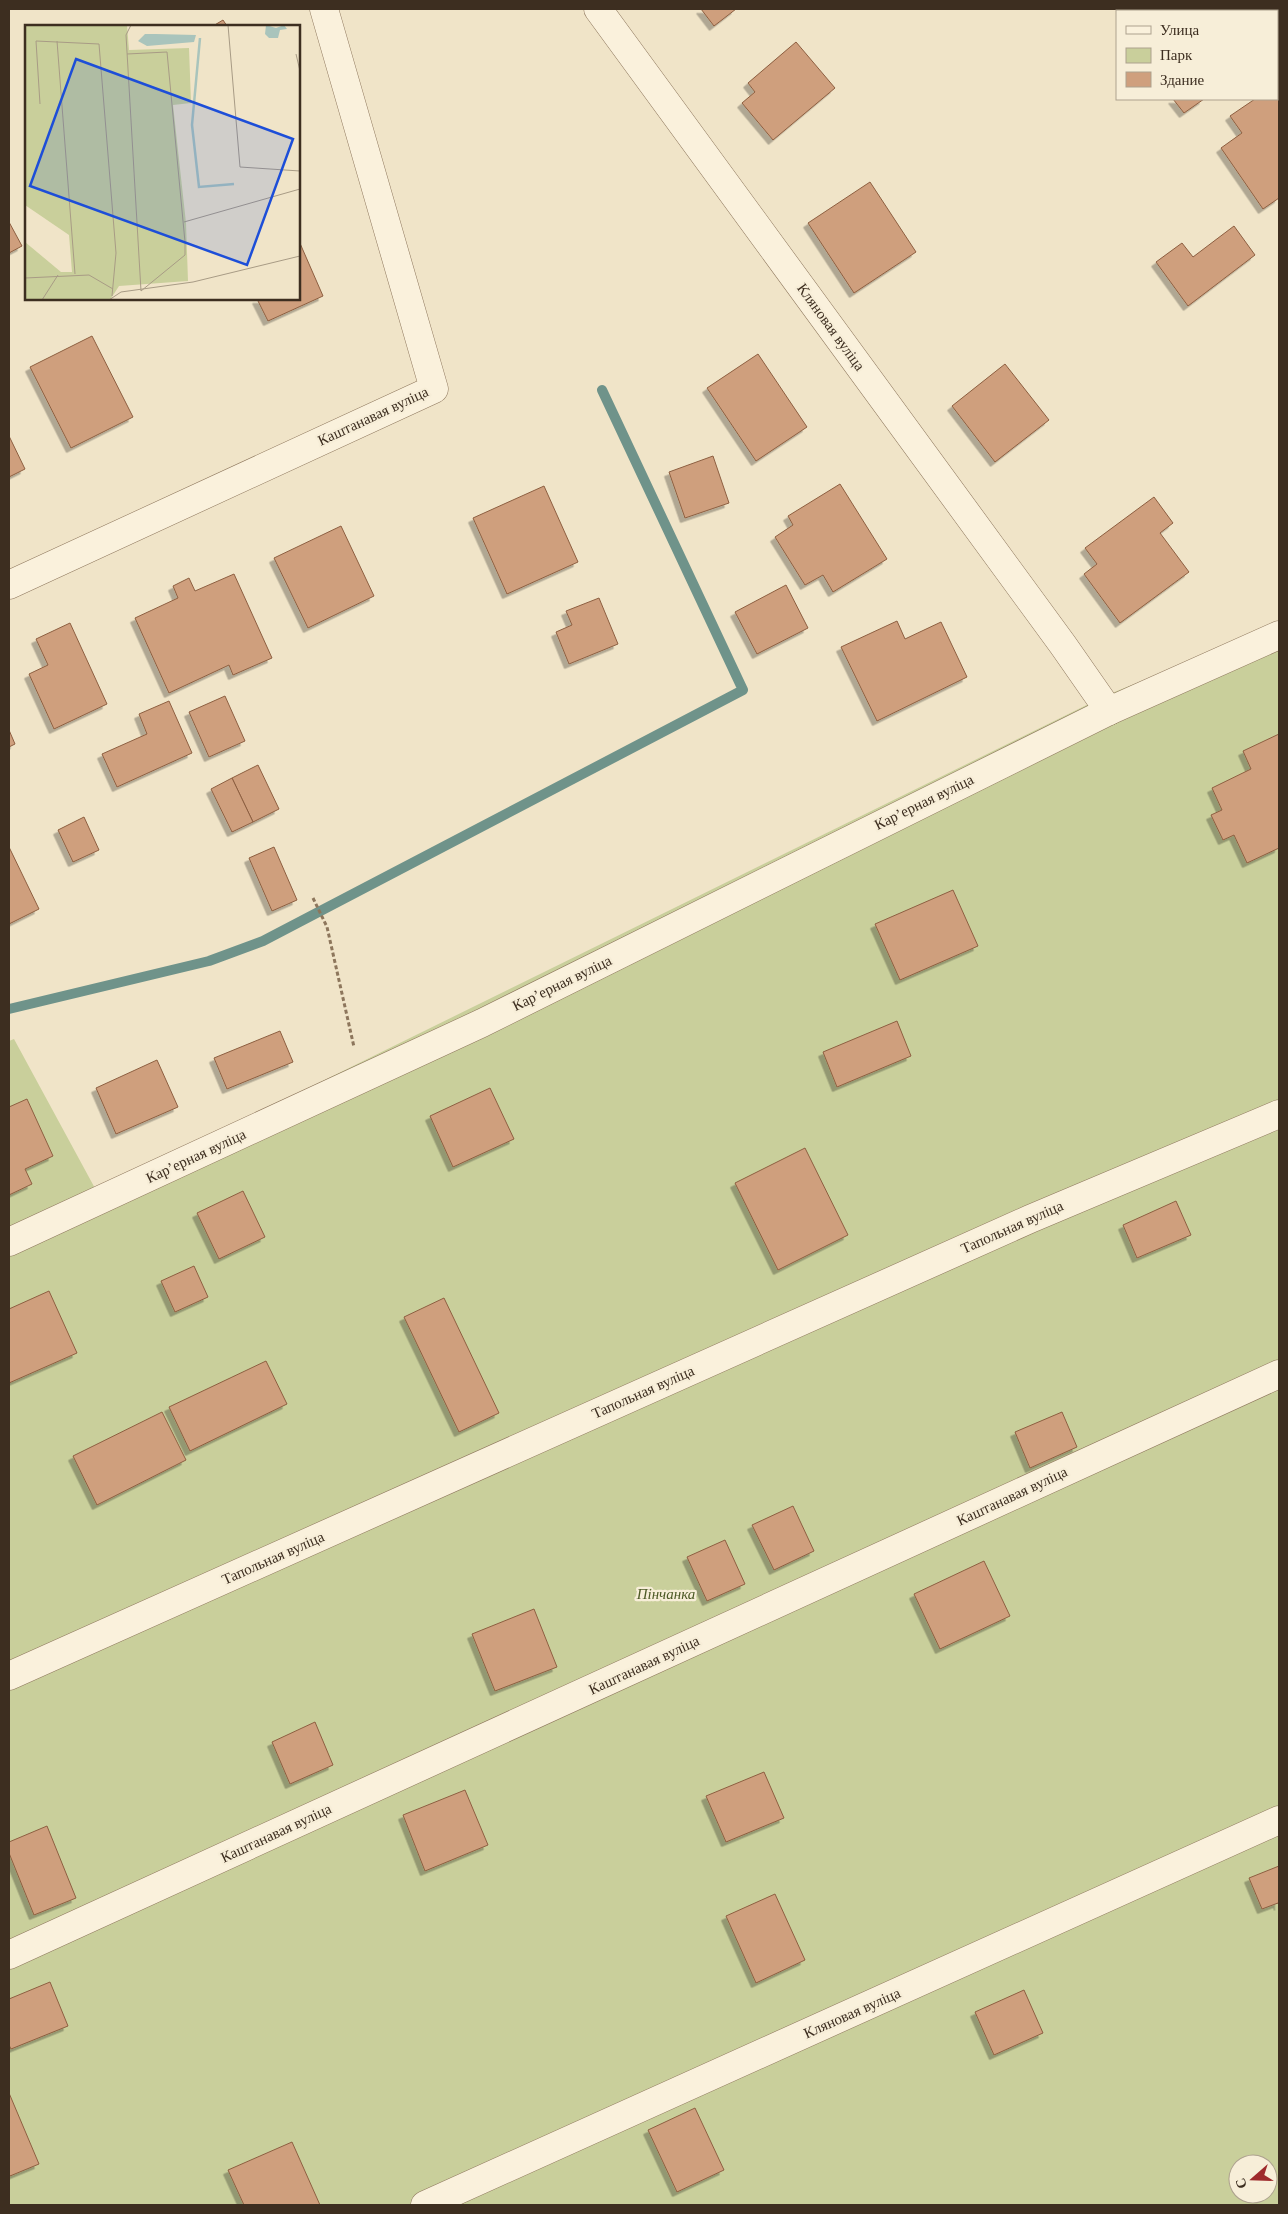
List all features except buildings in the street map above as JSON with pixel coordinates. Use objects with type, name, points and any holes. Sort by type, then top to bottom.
[{"type":"street","name":"Каштанавая вуліца","points":[[9,585],[434,389],[324,9]]},
{"type":"street","name":"Кляновая вуліца","points":[[598,9],[1109,710]]},
{"type":"street","name":"Карʼерная вуліца","points":[[9,1242],[482,1023],[1109,710],[1279,635]]},
{"type":"street","name":"Тапольная вуліца","points":[[9,1676],[1030,1219],[1279,1114]]},
{"type":"street","name":"Каштанавая вуліца","points":[[9,1955],[1279,1374]]},
{"type":"street","name":"Кляновая вуліца","points":[[425,2205],[1279,1820]]},
{"type":"path","points":[[313,898],[326,927],[361,1079]]},
{"type":"green space","name":"Пінчанка","points":[[1279,626],[1279,2205],[9,2205],[9,1041],[14,1039],[97,1192],[1107,695]]},
{"type":"waterway","points":[[9,1009],[209,961],[263,941],[743,690],[602,390]]}]
